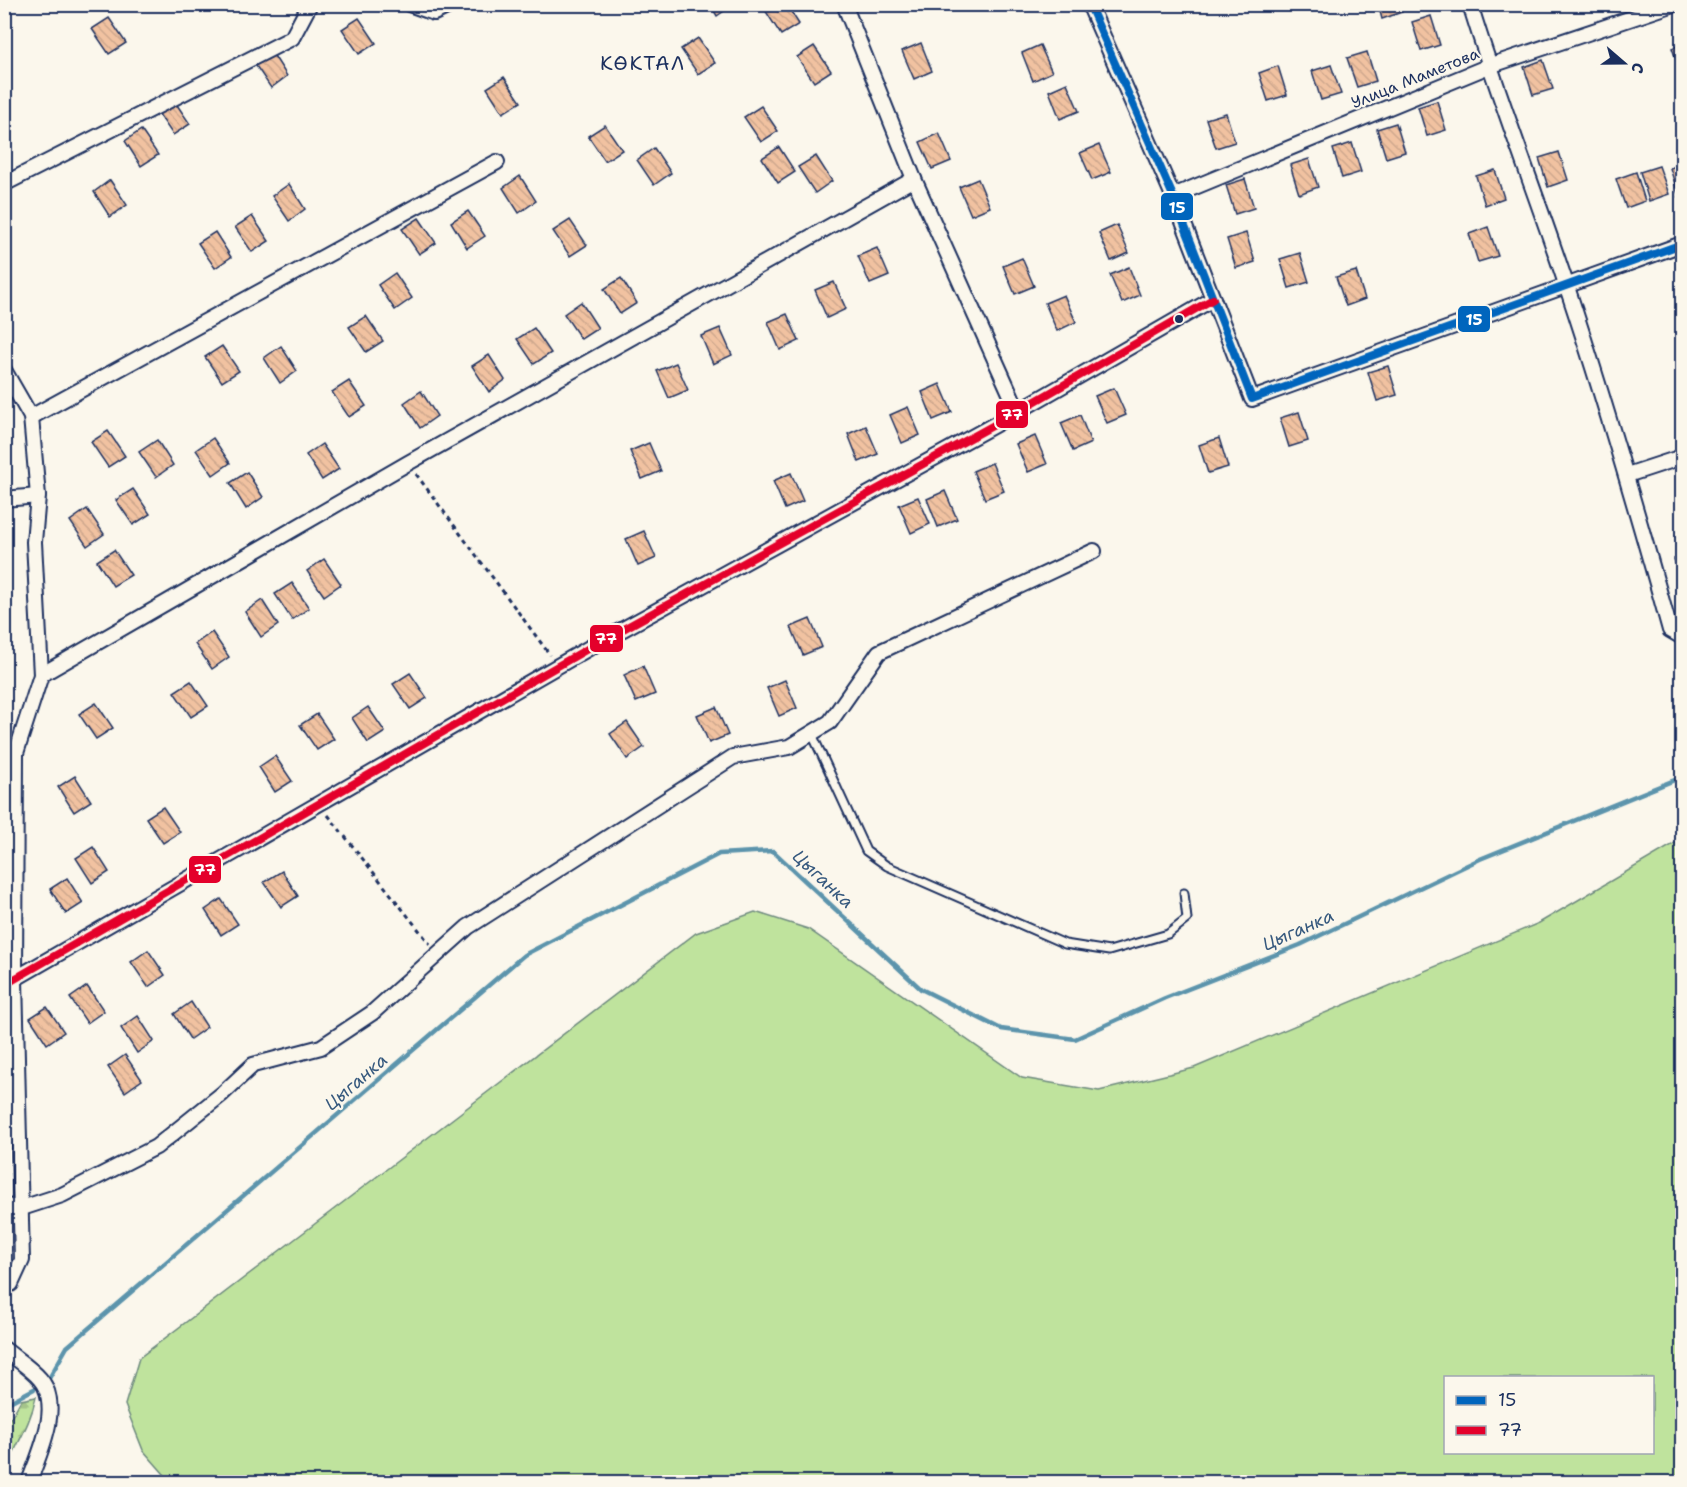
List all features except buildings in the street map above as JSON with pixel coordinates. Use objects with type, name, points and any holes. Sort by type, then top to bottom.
[{"type":"street","points":[[4,184],[292,38],[310,4]]},
{"type":"street","points":[[409,4],[434,13],[453,4]]},
{"type":"street","points":[[844,4],[914,179],[1018,411]]},
{"type":"street","points":[[1089,4],[1173,196],[1252,399],[1683,244]]},
{"type":"street","points":[[1470,4],[1489,66],[1567,286],[1627,476],[1670,630],[1683,637]]},
{"type":"street","name":"Улица Маметова","points":[[1173,196],[1489,66],[1674,4]]},
{"type":"street","points":[[32,417],[497,162]]},
{"type":"street","points":[[41,675],[408,463],[914,179]]},
{"type":"street","points":[[10,983],[558,666],[1018,411],[1213,299]]},
{"type":"street","points":[[4,370],[32,417],[38,496],[34,542],[41,675],[10,752],[10,983],[22,1208],[22,1260],[10,1284],[4,1287]]},
{"type":"street","points":[[1627,476],[1683,457]]},
{"type":"street","points":[[4,499],[38,496]]},
{"type":"street","points":[[4,1206],[22,1208],[62,1196],[156,1147],[253,1065],[321,1047],[372,1013],[468,927],[733,757],[789,747],[830,722],[879,652],[1094,551]]},
{"type":"street","points":[[4,1349],[42,1380],[49,1401],[47,1428],[29,1482]]},
{"type":"lane","points":[[812,734],[866,851],[887,866],[1065,944],[1109,951],[1168,934],[1187,919],[1184,893]]},
{"type":"path","points":[[408,463],[558,666]]},
{"type":"path","points":[[320,804],[438,954]]},
{"type":"green space","points":[[1682,839],[1682,1482],[171,1482],[143,1450],[125,1405],[139,1358],[696,933],[755,912],[808,929],[1022,1078],[1099,1091],[1194,1068],[1539,923]]},
{"type":"green space","points":[[36,1397],[26,1427],[5,1472],[5,1423],[21,1400]]},
{"type":"waterway","name":"Цыганка","points":[[47,1382],[67,1347],[524,955],[719,854],[773,851],[921,989],[1001,1029],[1075,1039],[1165,998],[1300,945],[1480,859],[1682,777]]},
{"type":"waterway","name":"Цыганка","points":[[4,1405],[34,1389]]},
{"type":"transit line","name":"15","points":[[1089,4],[1173,196],[1252,399],[1682,244]]},
{"type":"transit line","name":"77","points":[[4,985],[596,644],[994,425],[1213,299]]},
{"type":"district","name":"КӨКТАЛ","points":[[643,63]]}]
